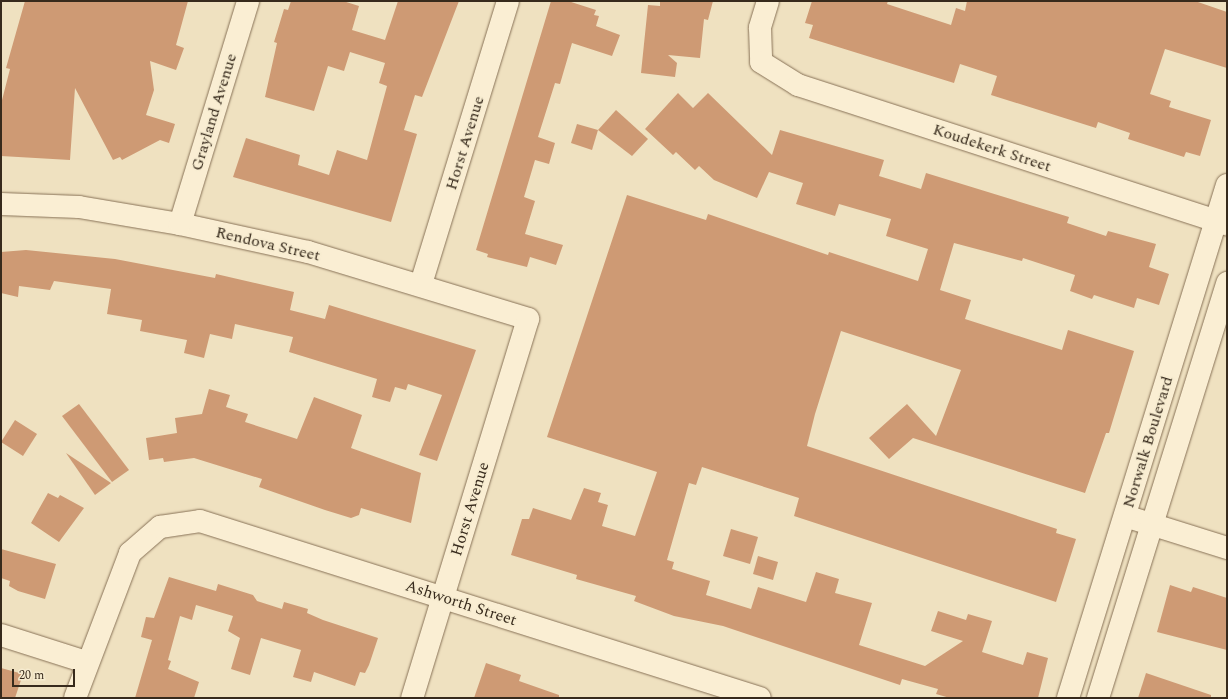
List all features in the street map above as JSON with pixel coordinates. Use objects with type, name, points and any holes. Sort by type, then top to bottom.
[{"type":"street","name":"Grayland Avenue","points":[[180,224],[248,1]]},
{"type":"street","name":"Horst Avenue","points":[[421,284],[508,1]]},
{"type":"street","name":"Koudekerk Street","points":[[768,1],[760,28],[761,62],[798,85],[1222,223]]},
{"type":"street","name":"Norwalk Boulevard","points":[[1068,698],[1125,516],[1222,223],[1227,185]]},
{"type":"street","name":"Rendova Street","points":[[1,204],[80,208],[180,224],[308,252],[421,284],[528,319]]},
{"type":"street","name":"Norwalk Boulevard","points":[[1098,698],[1227,283]]},
{"type":"street","name":"Horst Avenue","points":[[412,698],[528,319]]},
{"type":"street","points":[[1125,516],[1227,548]]},
{"type":"street","name":"Ashworth Street","points":[[86,662],[130,553],[160,527],[200,521],[760,698]]},
{"type":"street","points":[[1,635],[86,662],[75,698]]},
{"type":"building","points":[[25,1],[188,1],[176,45],[184,48],[176,70],[150,61],[154,90],[146,115],[175,124],[169,143],[160,140],[122,160],[120,157],[113,160],[75,88],[70,160],[1,156],[1,104],[10,69],[6,68]]},
{"type":"building","points":[[291,1],[343,1],[359,6],[352,30],[385,40],[398,1],[459,1],[422,97],[415,95],[404,130],[417,134],[391,222],[233,177],[246,138],[300,155],[298,165],[329,175],[337,150],[367,160],[387,86],[379,83],[385,63],[350,52],[344,71],[328,66],[314,111],[265,97],[277,43],[274,42],[284,9],[288,10]]},
{"type":"building","points":[[551,1],[568,1],[596,10],[594,15],[599,16],[596,26],[620,35],[612,56],[572,43],[560,84],[555,83],[538,137],[555,143],[549,164],[535,160],[524,197],[535,201],[525,234],[563,245],[556,265],[530,257],[527,267],[487,257],[488,254],[476,250]]},
{"type":"building","points":[[660,1],[713,1],[708,20],[704,19],[700,58],[668,55],[677,63],[675,77],[641,73],[648,5],[660,6]]},
{"type":"building","points":[[812,1],[888,1],[887,4],[951,25],[956,8],[965,11],[967,1],[1195,1],[1227,12],[1227,68],[1165,49],[1150,94],[1171,101],[1169,107],[1211,120],[1200,156],[1186,152],[1184,157],[1128,139],[1130,133],[1098,122],[1096,128],[991,95],[997,76],[960,64],[954,83],[809,38],[813,25],[805,23]]},
{"type":"building","points":[[678,93],[693,108],[708,93],[772,155],[780,130],[884,160],[879,176],[921,189],[926,173],[1069,217],[1067,223],[1106,236],[1108,231],[1156,244],[1149,267],[1169,274],[1159,305],[1137,298],[1134,308],[1094,295],[1092,299],[1070,291],[1075,275],[1023,258],[1022,261],[954,243],[940,290],[971,300],[965,319],[1062,350],[1068,330],[1134,351],[1109,433],[1106,433],[1085,493],[913,438],[889,459],[869,438],[907,404],[936,436],[961,370],[841,331],[815,414],[807,446],[1057,529],[1056,533],[1076,539],[1056,602],[794,516],[799,498],[702,467],[696,485],[689,483],[667,560],[674,562],[672,569],[710,581],[706,595],[751,609],[758,587],[806,602],[816,572],[839,579],[835,593],[872,603],[859,645],[925,666],[963,641],[931,631],[938,611],[966,620],[968,614],[992,621],[982,652],[1023,665],[1027,652],[1048,658],[1038,698],[950,698],[936,694],[938,689],[902,679],[900,685],[723,626],[674,616],[634,601],[636,596],[576,579],[577,575],[511,555],[522,519],[529,519],[533,508],[571,520],[584,488],[601,493],[598,502],[608,505],[602,526],[635,536],[657,472],[547,437],[627,195],[706,220],[708,214],[828,255],[829,252],[918,281],[928,249],[886,236],[891,219],[839,204],[835,216],[796,204],[803,183],[769,172],[757,198],[714,180],[699,166],[695,170],[676,152],[673,155],[645,129]]},
{"type":"building","points":[[616,110],[648,139],[632,156],[598,130]]},
{"type":"building","points":[[577,124],[598,130],[592,150],[571,143]]},
{"type":"building","points":[[26,250],[115,259],[215,278],[216,274],[294,292],[290,310],[325,319],[329,305],[476,350],[437,461],[419,455],[442,395],[408,384],[406,390],[395,387],[390,402],[372,397],[377,379],[289,352],[293,337],[235,324],[232,339],[210,334],[204,358],[184,353],[187,340],[140,331],[142,320],[107,314],[111,289],[54,281],[50,290],[19,286],[18,297],[1,293],[1,252]]},
{"type":"building","points":[[209,389],[230,395],[226,407],[248,414],[245,422],[297,439],[314,397],[362,415],[351,448],[421,473],[411,523],[361,508],[359,515],[351,518],[259,487],[262,479],[194,458],[164,462],[163,458],[149,460],[146,438],[177,433],[175,418],[202,414]]},
{"type":"building","points":[[79,404],[129,470],[112,482],[62,416]]},
{"type":"building","points":[[15,420],[37,434],[23,456],[1,442]]},
{"type":"building","points":[[66,453],[111,483],[95,495]]},
{"type":"building","points":[[48,493],[58,498],[60,495],[84,508],[59,542],[31,523]]},
{"type":"building","points":[[731,529],[758,537],[750,564],[723,556]]},
{"type":"building","points":[[1,549],[56,564],[45,599],[18,591],[9,586],[10,581],[1,578]]},
{"type":"building","points":[[758,556],[778,562],[773,580],[753,574]]},
{"type":"building","points":[[169,577],[216,591],[218,584],[253,595],[257,601],[282,609],[284,602],[308,609],[307,613],[323,620],[378,638],[369,665],[365,673],[360,672],[355,686],[314,672],[311,682],[293,677],[301,650],[261,638],[250,675],[231,669],[240,638],[228,631],[233,616],[196,605],[192,620],[180,616],[168,660],[171,661],[168,669],[199,682],[194,698],[135,698],[152,640],[141,637],[146,617],[154,618]]},
{"type":"building","points":[[1170,585],[1191,592],[1193,587],[1227,598],[1227,650],[1157,632]]},
{"type":"building","points":[[486,663],[521,675],[519,681],[559,695],[559,698],[474,698]]},
{"type":"building","points":[[1,668],[23,674],[15,698],[1,698]]},
{"type":"building","points":[[1146,673],[1211,695],[1211,698],[1138,698]]}]
